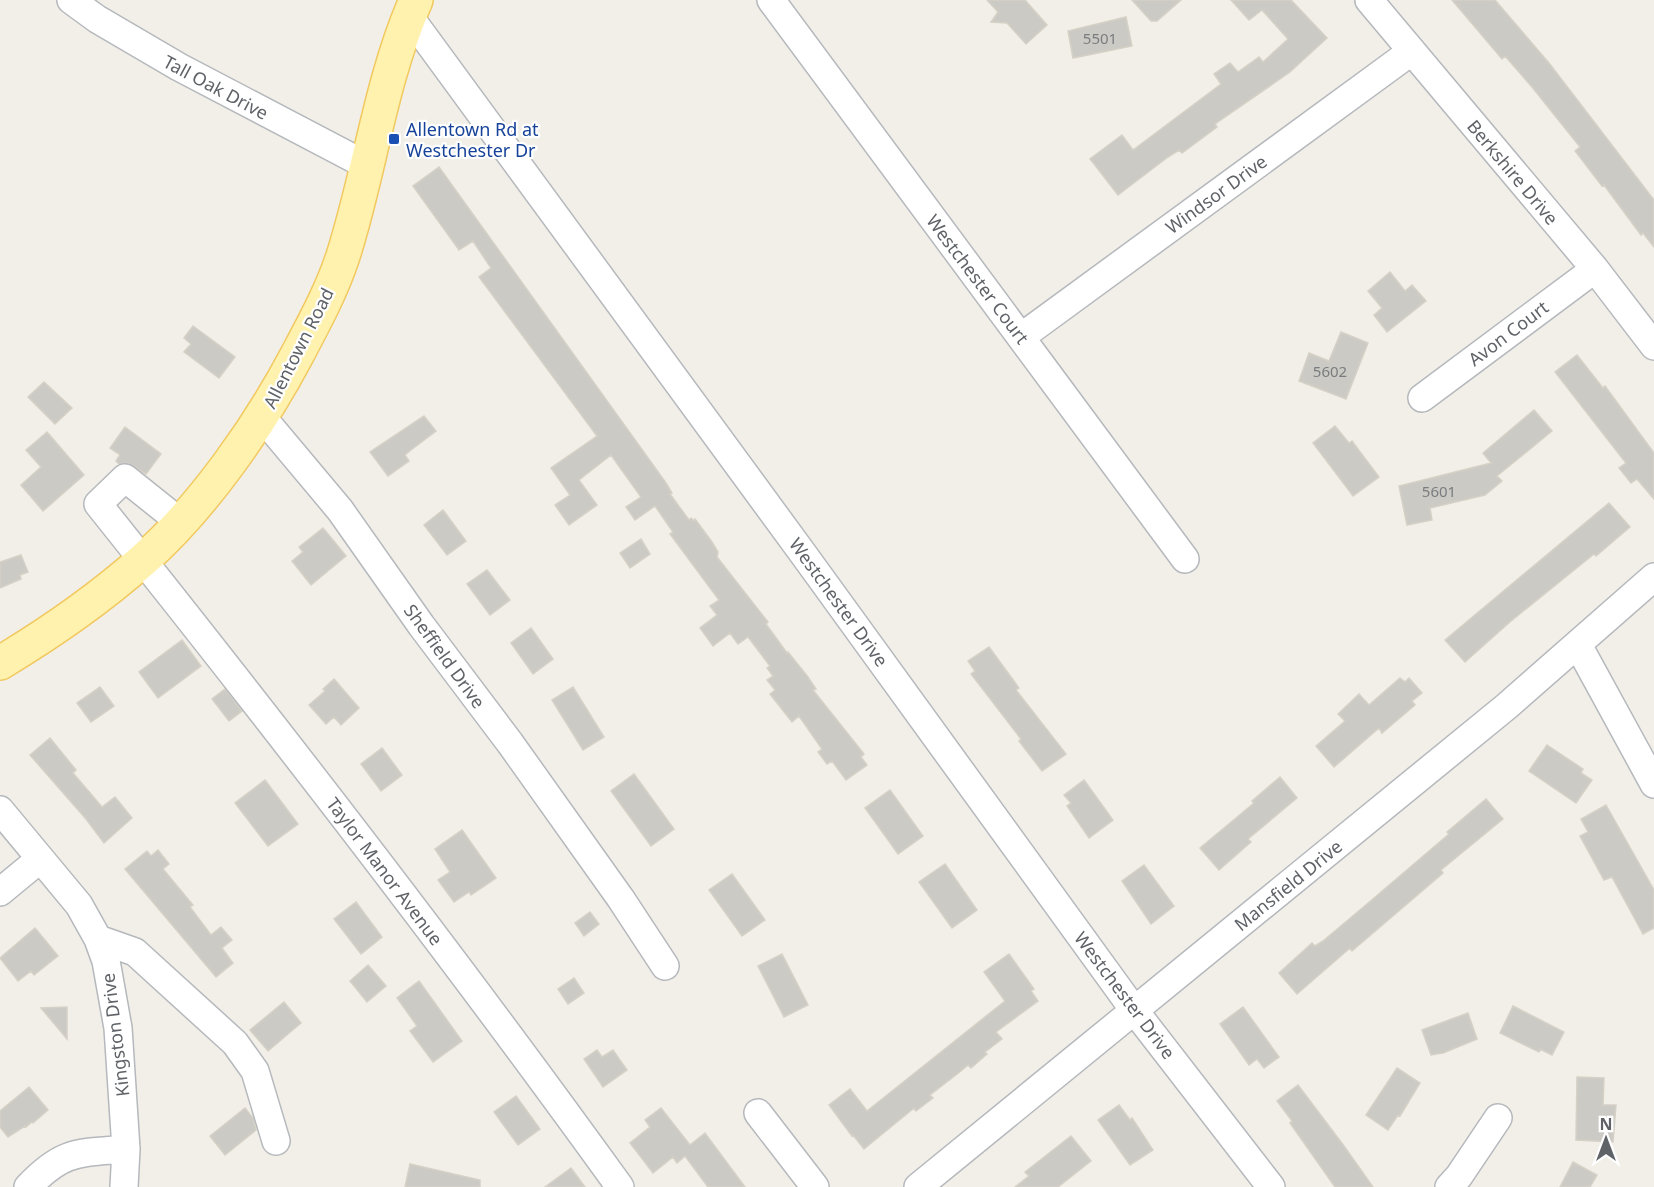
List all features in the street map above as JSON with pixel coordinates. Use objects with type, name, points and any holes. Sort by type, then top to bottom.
[{"type":"main road","name":"Allentown Road","points":[[0,663],[71,618],[143,560],[180,522],[219,475],[262,417],[315,323],[341,260],[352,226],[390,70],[412,8]]},
{"type":"street","name":"Tall Oak Drive","points":[[71,0],[97,20],[179,67],[366,165]]},
{"type":"street","name":"Westchester Court","points":[[771,0],[1185,559]]},
{"type":"street","name":"Berkshire Drive","points":[[1369,0],[1595,269],[1654,346]]},
{"type":"street","name":"Westchester Drive","points":[[412,8],[486,119],[1134,1010],[1271,1187]]},
{"type":"street","name":"Windsor Drive","points":[[1021,337],[1412,51]]},
{"type":"street","name":"Avon Court","points":[[1422,398],[1595,269]]},
{"type":"street","name":"Sheffield Drive","points":[[262,417],[340,510],[621,899],[664,966]]},
{"type":"street","name":"Taylor Manor Avenue","points":[[180,522],[125,478],[98,504],[321,785],[488,1006],[620,1187]]},
{"type":"street","name":"Mansfield Drive","points":[[918,1187],[1498,713],[1654,577]]},
{"type":"street","points":[[1578,645],[1654,784]]},
{"type":"street","name":"Kingston Drive","points":[[0,810],[79,905],[98,939],[111,982],[118,1028],[126,1149],[124,1187]]},
{"type":"street","points":[[0,892],[40,859]]},
{"type":"street","points":[[98,939],[135,952],[235,1042],[255,1071],[276,1141]]},
{"type":"street","points":[[758,1113],[815,1187]]},
{"type":"street","points":[[1449,1187],[1498,1118]]},
{"type":"street","points":[[28,1187],[44,1170],[69,1156],[126,1149]]},
{"type":"building","points":[[987,0],[1025,0],[1047,25],[1026,44],[1007,23],[991,22],[998,12]]},
{"type":"building","points":[[1132,0],[1181,0],[1157,21],[1151,21]]},
{"type":"building","points":[[1231,0],[1291,0],[1327,38],[1290,72],[1215,124],[1217,127],[1182,153],[1179,150],[1168,157],[1118,195],[1090,159],[1122,135],[1133,150],[1221,84],[1214,74],[1230,63],[1238,72],[1259,57],[1263,62],[1288,39],[1262,10],[1249,20]]},
{"type":"building","points":[[1452,0],[1495,0],[1549,63],[1654,200],[1654,247],[1643,233],[1641,235],[1575,151],[1580,147],[1532,87],[1505,56],[1502,59]]},
{"type":"building","points":[[1126,17],[1132,46],[1073,58],[1068,31]]},
{"type":"building","points":[[439,167],[666,483],[672,493],[670,494],[689,520],[691,518],[694,521],[695,519],[718,552],[717,557],[768,622],[766,624],[787,653],[808,677],[816,689],[813,690],[864,754],[861,757],[867,765],[846,780],[832,761],[827,764],[818,752],[822,749],[799,716],[792,722],[770,694],[775,690],[767,680],[773,676],[767,668],[770,666],[748,637],[738,644],[730,633],[713,646],[700,628],[717,615],[710,606],[719,600],[670,534],[673,532],[655,506],[635,520],[626,507],[641,497],[611,455],[579,480],[597,505],[569,525],[555,505],[570,495],[551,468],[597,436],[479,277],[491,268],[473,241],[459,250],[413,186]]},
{"type":"building","points":[[1390,272],[1405,291],[1412,285],[1426,301],[1387,332],[1374,315],[1382,308],[1368,291]]},
{"type":"building","points":[[193,326],[235,357],[219,378],[184,352],[191,344],[184,338]]},
{"type":"building","points":[[1341,332],[1368,343],[1346,399],[1299,381],[1309,353],[1329,361]]},
{"type":"building","points":[[1577,355],[1603,388],[1605,386],[1654,453],[1654,499],[1637,479],[1631,483],[1619,468],[1626,463],[1555,372]]},
{"type":"building","points":[[44,382],[72,408],[55,424],[28,397]]},
{"type":"building","points":[[1534,410],[1552,431],[1497,476],[1502,481],[1485,495],[1430,508],[1432,520],[1407,525],[1399,486],[1491,463],[1483,453]]},
{"type":"building","points":[[424,416],[436,431],[405,455],[409,461],[388,476],[370,452]]},
{"type":"building","points":[[1335,426],[1349,443],[1352,441],[1379,477],[1353,496],[1313,443]]},
{"type":"building","points":[[125,427],[161,454],[146,474],[129,463],[119,464],[116,461],[120,455],[110,448]]},
{"type":"building","points":[[47,432],[84,475],[43,511],[21,485],[41,467],[26,450]]},
{"type":"building","points":[[1609,503],[1630,527],[1511,621],[1465,662],[1445,640]]},
{"type":"building","points":[[443,510],[466,541],[447,555],[424,525]]},
{"type":"building","points":[[323,528],[346,556],[311,585],[292,561],[303,552],[299,547]]},
{"type":"building","points":[[641,539],[650,554],[630,568],[620,553]]},
{"type":"building","points":[[21,555],[28,572],[20,575],[21,579],[0,588],[0,562]]},
{"type":"building","points":[[487,570],[510,600],[490,615],[467,584]]},
{"type":"building","points":[[531,628],[553,659],[533,674],[511,643]]},
{"type":"building","points":[[182,640],[201,666],[158,698],[139,672]]},
{"type":"building","points":[[989,647],[1019,688],[1016,690],[1066,754],[1042,771],[1019,741],[1021,739],[971,674],[975,671],[968,661]]},
{"type":"building","points":[[1400,678],[1405,682],[1409,678],[1422,693],[1412,701],[1415,705],[1382,733],[1379,728],[1334,767],[1316,746],[1345,721],[1338,714],[1359,694],[1369,705]]},
{"type":"building","points":[[334,679],[359,708],[341,725],[334,717],[326,724],[309,705],[325,691],[323,689]]},
{"type":"building","points":[[100,687],[114,706],[91,722],[77,703]]},
{"type":"building","points":[[573,687],[604,737],[583,750],[552,700]]},
{"type":"building","points":[[225,689],[242,711],[229,721],[212,699]]},
{"type":"building","points":[[50,738],[76,770],[73,773],[102,807],[115,797],[132,818],[104,843],[30,755]]},
{"type":"building","points":[[1547,745],[1583,769],[1581,773],[1592,780],[1576,803],[1529,771]]},
{"type":"building","points":[[382,748],[402,775],[381,791],[361,764]]},
{"type":"building","points":[[634,774],[674,829],[651,846],[611,791]]},
{"type":"building","points":[[1280,777],[1297,798],[1248,839],[1251,842],[1219,870],[1200,848],[1254,803],[1252,801]]},
{"type":"building","points":[[265,780],[298,824],[268,846],[235,803]]},
{"type":"building","points":[[1084,780],[1113,820],[1089,838],[1067,806],[1071,803],[1064,795]]},
{"type":"building","points":[[890,790],[923,836],[898,854],[865,808]]},
{"type":"building","points":[[1486,799],[1503,819],[1441,870],[1443,873],[1352,951],[1350,948],[1297,994],[1279,973],[1312,943],[1315,946],[1323,941],[1449,834],[1447,832]]},
{"type":"building","points":[[1606,805],[1654,890],[1654,928],[1643,934],[1612,877],[1604,880],[1580,836],[1588,832],[1581,819]]},
{"type":"building","points":[[462,830],[496,878],[471,895],[469,892],[454,902],[438,880],[450,872],[435,849]]},
{"type":"building","points":[[158,850],[169,864],[163,869],[193,905],[190,907],[211,935],[221,927],[232,940],[222,948],[233,963],[216,977],[125,869],[147,851],[151,856]]},
{"type":"building","points":[[945,864],[977,910],[952,928],[919,882]]},
{"type":"building","points":[[1144,865],[1174,906],[1151,924],[1122,881]]},
{"type":"building","points":[[732,874],[765,920],[742,936],[709,890]]},
{"type":"building","points":[[356,902],[382,937],[361,954],[334,919]]},
{"type":"building","points":[[590,912],[599,924],[584,936],[575,923]]},
{"type":"building","points":[[35,928],[58,956],[34,975],[31,971],[18,981],[0,958]]},
{"type":"building","points":[[782,954],[808,1005],[784,1017],[758,966]]},
{"type":"building","points":[[1009,954],[1034,989],[1031,991],[1038,1001],[996,1032],[1002,1039],[985,1052],[987,1054],[971,1068],[968,1065],[930,1095],[933,1098],[916,1111],[914,1108],[864,1149],[829,1105],[850,1089],[867,1111],[1005,1001],[984,972]]},
{"type":"building","points":[[368,965],[386,986],[367,1002],[350,981]]},
{"type":"building","points":[[574,978],[584,993],[568,1004],[558,989]]},
{"type":"building","points":[[419,981],[462,1041],[433,1062],[410,1031],[417,1026],[397,998]]},
{"type":"building","points":[[284,1002],[301,1023],[268,1051],[250,1030]]},
{"type":"building","points":[[1513,1006],[1564,1032],[1552,1055],[1540,1049],[1539,1052],[1500,1033]]},
{"type":"building","points":[[67,1007],[67,1039],[41,1008]]},
{"type":"building","points":[[1243,1007],[1279,1057],[1264,1068],[1257,1059],[1249,1065],[1220,1024]]},
{"type":"building","points":[[1468,1013],[1477,1039],[1443,1053],[1431,1055],[1422,1030]]},
{"type":"building","points":[[597,1050],[602,1057],[613,1050],[627,1070],[603,1087],[584,1059]]},
{"type":"building","points":[[1397,1068],[1420,1083],[1400,1116],[1398,1115],[1388,1130],[1366,1115]]},
{"type":"building","points":[[1577,1077],[1604,1078],[1603,1105],[1616,1105],[1613,1142],[1576,1140]]},
{"type":"building","points":[[1298,1085],[1373,1187],[1335,1187],[1277,1101]]},
{"type":"building","points":[[29,1087],[48,1110],[33,1123],[8,1137],[0,1127],[0,1111]]},
{"type":"building","points":[[516,1096],[540,1129],[518,1145],[494,1112]]},
{"type":"building","points":[[1119,1105],[1130,1120],[1132,1118],[1153,1150],[1130,1165],[1098,1120]]},
{"type":"building","points":[[245,1108],[253,1118],[256,1130],[225,1155],[210,1136]]},
{"type":"building","points":[[661,1108],[690,1145],[705,1133],[745,1187],[708,1187],[685,1156],[677,1163],[673,1157],[653,1173],[630,1143],[650,1127],[645,1120]]},
{"type":"building","points":[[1071,1136],[1091,1161],[1058,1187],[1015,1187],[1029,1176],[1025,1172]]},
{"type":"building","points":[[1573,1162],[1597,1175],[1590,1187],[1560,1187]]},
{"type":"building","points":[[410,1164],[480,1180],[480,1187],[405,1187]]},
{"type":"building","points":[[571,1168],[585,1187],[545,1187]]},
{"type":"place","name":"Allentown Rd at Westchester Dr","points":[[394,139]]}]
